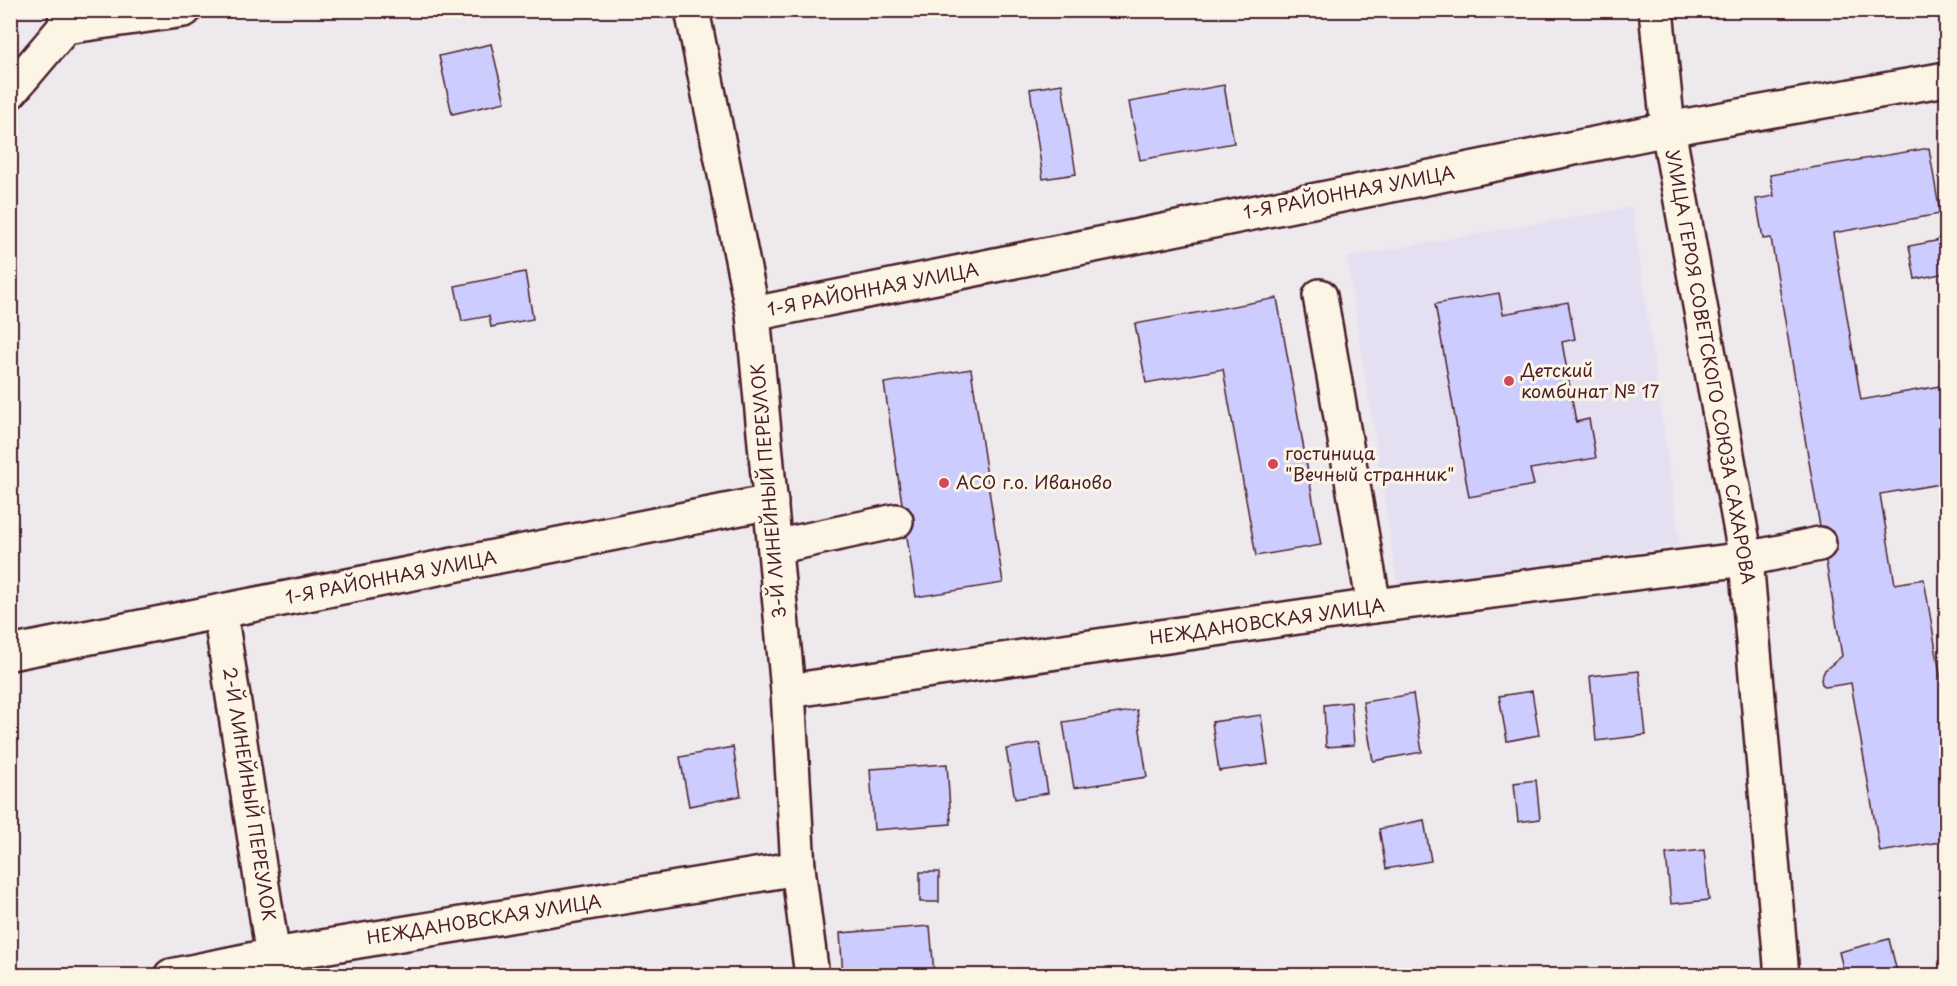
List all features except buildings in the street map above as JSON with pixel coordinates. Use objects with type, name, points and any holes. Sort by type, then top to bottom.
[{"type":"street","points":[[10,92],[65,19],[184,10]]},
{"type":"street","name":"3-Й ЛИНЕЙНЫЙ ПЕРЕУЛОК","points":[[692,10],[753,314],[788,691],[798,868],[812,975]]},
{"type":"street","name":"УЛИЦА ГЕРОЯ СОВЕТСКОГО СОЮЗА САХАРОВА","points":[[1656,10],[1668,129],[1746,559],[1782,975]]},
{"type":"street","name":"1-Я РАЙОННАЯ УЛИЦА","points":[[753,314],[1668,129],[1947,79]]},
{"type":"street","points":[[1320,296],[1374,606]]},
{"type":"street","name":"1-Я РАЙОННАЯ УЛИЦА","points":[[10,653],[771,502]]},
{"type":"street","points":[[775,547],[896,521]]},
{"type":"street","name":"НЕЖДАНОВСКАЯ УЛИЦА","points":[[788,691],[1374,606],[1746,559],[1819,544]]},
{"type":"street","name":"2-Й ЛИНЕЙНЫЙ ПЕРЕУЛОК","points":[[220,612],[275,965]]},
{"type":"street","name":"НЕЖДАНОВСКАЯ УЛИЦА","points":[[171,975],[275,965],[798,868]]},
{"type":"shaded area","points":[[1632,207],[1680,545],[1398,589],[1347,257]]},
{"type":"place","name":"Детский комбинат № 17","points":[[1509,381]]},
{"type":"place","name":"гостиница \"Вечный странник\"","points":[[1273,464]]},
{"type":"place","name":"АСО г.о. Иваново","points":[[944,483]]}]
